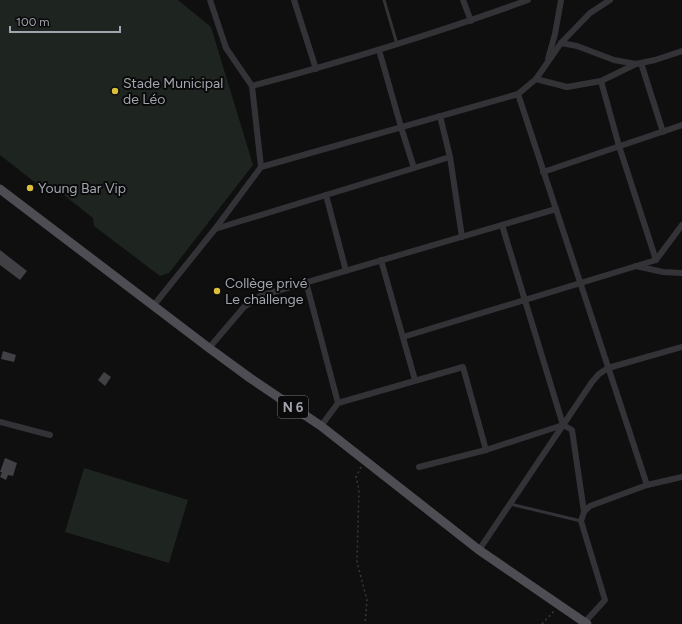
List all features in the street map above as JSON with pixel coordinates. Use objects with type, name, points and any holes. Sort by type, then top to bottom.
[{"type":"main road","name":"N 6","points":[[0,189],[209,348],[321,426],[479,550],[586,623]]},
{"type":"street","points":[[210,0],[226,48],[252,86],[261,167]]},
{"type":"street","points":[[294,0],[316,69]]},
{"type":"street","points":[[463,0],[471,21]]},
{"type":"street","points":[[252,86],[397,45],[471,21],[528,0]]},
{"type":"street","points":[[547,64],[555,34],[561,0]]},
{"type":"street","points":[[154,305],[261,167],[518,94],[536,79],[561,43],[590,13],[610,0]]},
{"type":"street","points":[[561,43],[577,46],[614,60],[639,63]]},
{"type":"street","points":[[379,50],[414,168]]},
{"type":"street","points":[[536,79],[567,87],[601,81],[639,63],[655,60],[682,50]]},
{"type":"street","points":[[639,63],[663,132]]},
{"type":"street","points":[[601,81],[619,146],[656,260]]},
{"type":"street","points":[[518,94],[646,485]]},
{"type":"street","points":[[440,116],[450,157],[462,237]]},
{"type":"street","points":[[544,172],[682,125]]},
{"type":"street","points":[[214,229],[450,157]]},
{"type":"street","points":[[326,195],[346,270]]},
{"type":"street","points":[[209,348],[244,307],[260,296],[556,209]]},
{"type":"street","points":[[502,225],[563,425],[572,430],[584,512],[582,521],[605,600],[586,623]]},
{"type":"street","points":[[403,337],[656,260],[682,225]]},
{"type":"street","points":[[381,260],[415,380]]},
{"type":"street","points":[[635,266],[663,272],[682,273]]},
{"type":"street","points":[[306,282],[338,403]]},
{"type":"street","points":[[479,550],[592,382],[599,374],[608,368],[682,347]]},
{"type":"street","points":[[321,426],[338,403],[463,367],[486,450]]},
{"type":"street","points":[[0,422],[50,435]]},
{"type":"street","points":[[419,467],[486,450],[563,425]]},
{"type":"street","points":[[584,512],[590,506],[646,485],[682,477]]},
{"type":"lane","points":[[384,0],[397,45]]},
{"type":"lane","points":[[510,504],[582,521]]},
{"type":"path","points":[[364,460],[356,477],[359,490],[357,562],[367,600],[365,624]]},
{"type":"path","points":[[542,624],[559,605]]},
{"type":"shaded area","name":"Stade Municipal de Léo","points":[[0,0],[178,0],[211,27],[253,165],[169,273],[160,276],[94,226],[93,218],[55,188],[50,194],[0,155]]},
{"type":"shaded area","points":[[84,468],[188,500],[169,563],[65,532]]},
{"type":"building","points":[[0,250],[27,271],[20,280],[0,265]]},
{"type":"building","points":[[3,351],[16,355],[14,362],[1,359]]},
{"type":"building","points":[[104,372],[111,377],[105,386],[98,380]]},
{"type":"building","points":[[5,458],[17,463],[13,476],[8,475],[6,480],[0,477],[2,472],[0,472]]},
{"type":"place","name":"Stade Municipal de Léo","points":[[115,91]]},
{"type":"place","name":"Young Bar Vip","points":[[30,188]]},
{"type":"place","name":"Collège privé Le challenge","points":[[217,291]]}]
